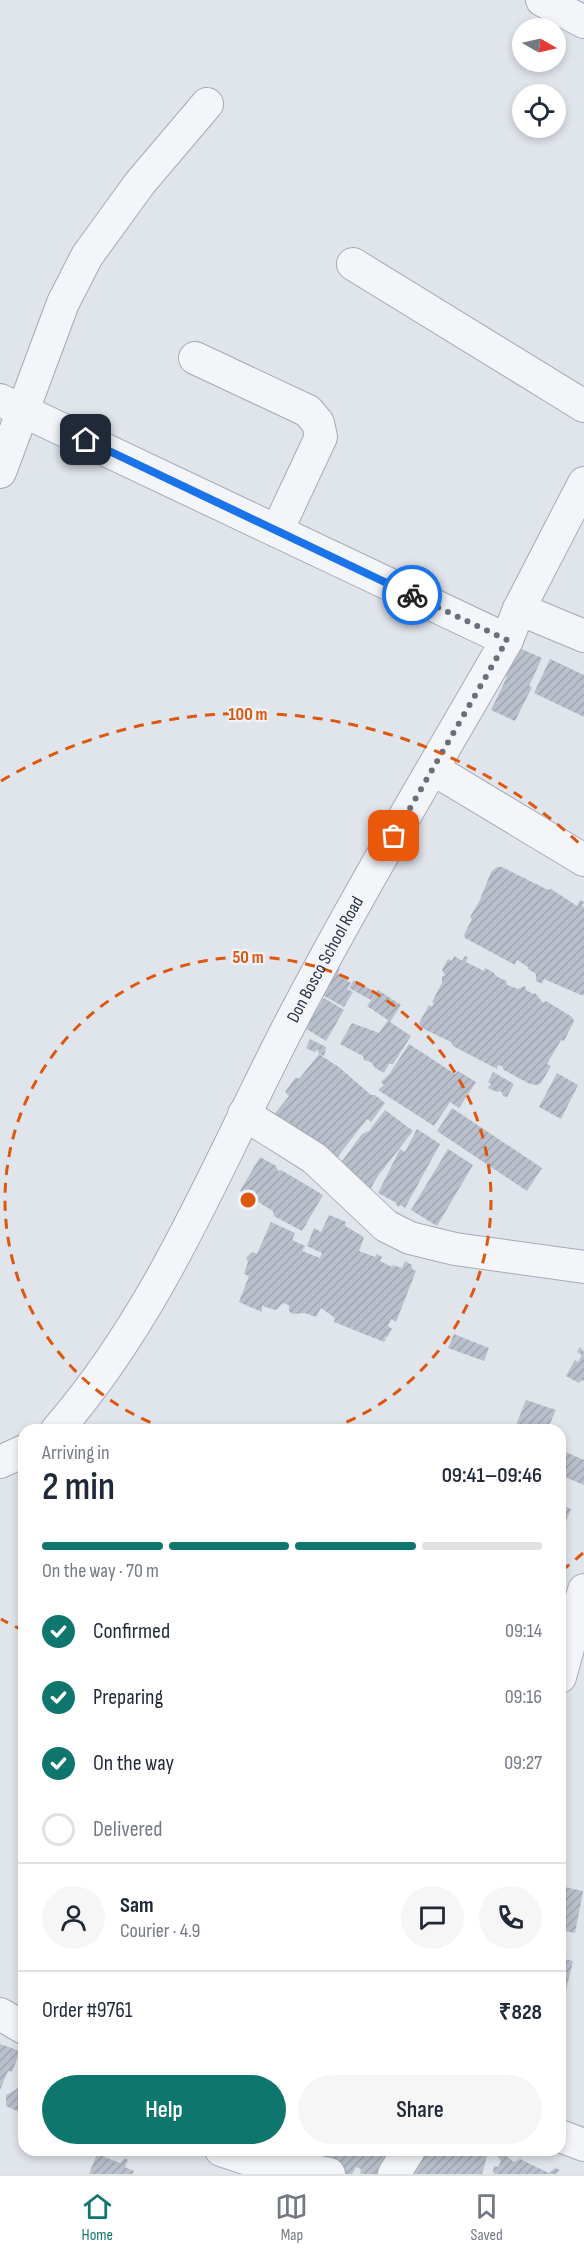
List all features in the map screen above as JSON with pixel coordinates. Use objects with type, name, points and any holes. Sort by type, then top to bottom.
[{"type":"street","points":[[542,0],[584,22]]},
{"type":"street","points":[[0,472],[11,405],[87,255],[140,183],[207,104]]},
{"type":"street","points":[[353,264],[584,405]]},
{"type":"street","points":[[195,358],[308,411],[318,423],[321,437],[277,531]]},
{"type":"street","points":[[11,405],[507,640]]},
{"type":"street","name":"Don Bosco School Road","points":[[62,1424],[111,1362],[185,1237],[293,1017],[507,640],[519,609],[584,483]]},
{"type":"street","points":[[519,609],[584,636]]},
{"type":"street","points":[[433,769],[584,860]]},
{"type":"street","points":[[244,1114],[314,1158],[386,1226],[410,1238],[455,1249],[584,1268]]},
{"type":"street","points":[[0,1462],[18,1454]]},
{"type":"street","points":[[566,1655],[584,1590]]},
{"type":"street","points":[[0,2014],[18,2024]]},
{"type":"street","points":[[566,2138],[584,2145]]},
{"type":"street","points":[[239,2156],[329,2174]]},
{"type":"street","points":[[394,2174],[405,2156]]},
{"type":"building","points":[[517,647],[542,658],[529,686],[532,687],[515,721],[491,710],[507,677],[504,676]]},
{"type":"building","points":[[550,659],[584,675],[584,717],[534,693]]},
{"type":"building","points":[[497,867],[502,867],[548,890],[551,889],[577,906],[580,900],[584,902],[582,906],[584,907],[584,995],[544,979],[542,984],[536,981],[536,974],[517,960],[515,965],[465,938],[464,935],[472,919],[470,917],[479,902],[491,872]]},
{"type":"building","points":[[454,956],[462,961],[465,956],[468,957],[466,962],[484,971],[485,968],[493,972],[506,981],[507,985],[518,989],[525,986],[526,990],[535,993],[543,1003],[546,1001],[572,1017],[574,1021],[564,1041],[561,1040],[547,1064],[551,1066],[541,1083],[530,1084],[504,1070],[502,1066],[498,1065],[497,1069],[422,1028],[419,1023],[429,1005],[432,1007],[434,1003],[432,1002],[442,983],[442,977],[445,975],[442,970],[448,959],[452,961]]},
{"type":"building","points":[[332,965],[340,969],[338,973],[341,977],[351,983],[347,989],[353,992],[344,1007],[317,992]]},
{"type":"building","points":[[354,980],[375,992],[371,1000],[349,988]]},
{"type":"building","points":[[378,990],[401,1005],[390,1022],[411,1036],[393,1064],[389,1064],[384,1073],[375,1068],[371,1062],[364,1060],[363,1056],[340,1044],[352,1023],[379,1033],[388,1020],[367,1006]]},
{"type":"building","points":[[324,998],[344,1010],[326,1041],[305,1028]]},
{"type":"building","points":[[310,1039],[326,1047],[324,1056],[318,1053],[319,1049],[314,1052],[306,1048]]},
{"type":"building","points":[[409,1044],[455,1074],[458,1071],[476,1082],[459,1108],[450,1102],[434,1126],[378,1090],[384,1085],[381,1082],[390,1073]]},
{"type":"building","points":[[319,1054],[340,1068],[371,1095],[375,1095],[385,1103],[371,1122],[367,1119],[329,1168],[267,1123],[289,1096],[285,1092],[296,1077],[299,1079]]},
{"type":"building","points":[[493,1072],[514,1084],[507,1097],[503,1096],[501,1091],[497,1092],[488,1088]]},
{"type":"building","points":[[557,1073],[578,1085],[561,1119],[539,1107]]},
{"type":"building","points":[[452,1108],[542,1168],[527,1191],[437,1131]]},
{"type":"building","points":[[385,1110],[413,1131],[369,1191],[334,1172],[362,1134],[369,1131]]},
{"type":"building","points":[[417,1129],[440,1144],[405,1208],[401,1205],[398,1207],[395,1202],[378,1193],[400,1149],[405,1152]]},
{"type":"building","points":[[448,1149],[473,1165],[437,1226],[411,1210]]},
{"type":"building","points":[[260,1157],[276,1166],[278,1171],[281,1170],[323,1195],[302,1231],[274,1216],[273,1211],[240,1191]]},
{"type":"building","points":[[329,1215],[346,1222],[345,1226],[364,1237],[359,1251],[375,1257],[377,1254],[382,1257],[380,1261],[392,1267],[393,1265],[402,1268],[405,1261],[416,1271],[396,1322],[391,1319],[388,1326],[392,1329],[384,1338],[386,1339],[384,1342],[334,1322],[335,1318],[321,1308],[316,1317],[305,1313],[293,1314],[289,1311],[289,1305],[283,1303],[276,1310],[262,1306],[262,1312],[239,1302],[249,1276],[244,1274],[248,1262],[246,1258],[252,1252],[257,1254],[271,1222],[295,1233],[292,1240],[305,1246],[302,1251],[320,1258],[322,1253],[307,1246],[314,1228],[321,1232]]},
{"type":"building","points":[[454,1334],[489,1348],[484,1361],[448,1348]]},
{"type":"building","points":[[580,1347],[584,1352],[584,1381],[581,1380],[579,1383],[566,1376],[575,1360],[578,1362],[582,1355],[577,1352]]},
{"type":"building","points":[[526,1400],[556,1410],[550,1424],[516,1424]]},
{"type":"building","points":[[566,1452],[584,1460],[584,1485],[566,1478]]},
{"type":"building","points":[[566,1507],[571,1509],[566,1522]]},
{"type":"building","points":[[566,1887],[583,1891],[575,1933],[566,1931]]},
{"type":"building","points":[[566,1959],[573,1961],[566,1990]]},
{"type":"building","points":[[0,2044],[18,2050],[18,2056],[12,2072],[8,2071],[0,2090]]},
{"type":"building","points":[[18,2086],[18,2111],[6,2106],[6,2095]]},
{"type":"building","points":[[96,2156],[120,2163],[125,2158],[128,2160],[125,2167],[134,2171],[133,2174],[89,2174]]},
{"type":"building","points":[[318,2156],[390,2156],[383,2174],[362,2174],[361,2169],[356,2167],[352,2174],[343,2174],[317,2159]]},
{"type":"building","points":[[418,2156],[487,2156],[482,2174],[411,2174]]},
{"type":"building","points":[[498,2156],[506,2156],[514,2162],[520,2159],[549,2173],[555,2168],[560,2170],[556,2174],[494,2174],[494,2166],[498,2167],[501,2161]]},
{"type":"way so far","points":[[394,836],[507,640],[412,595]]},
{"type":"route","points":[[86,440],[412,595]]}]
